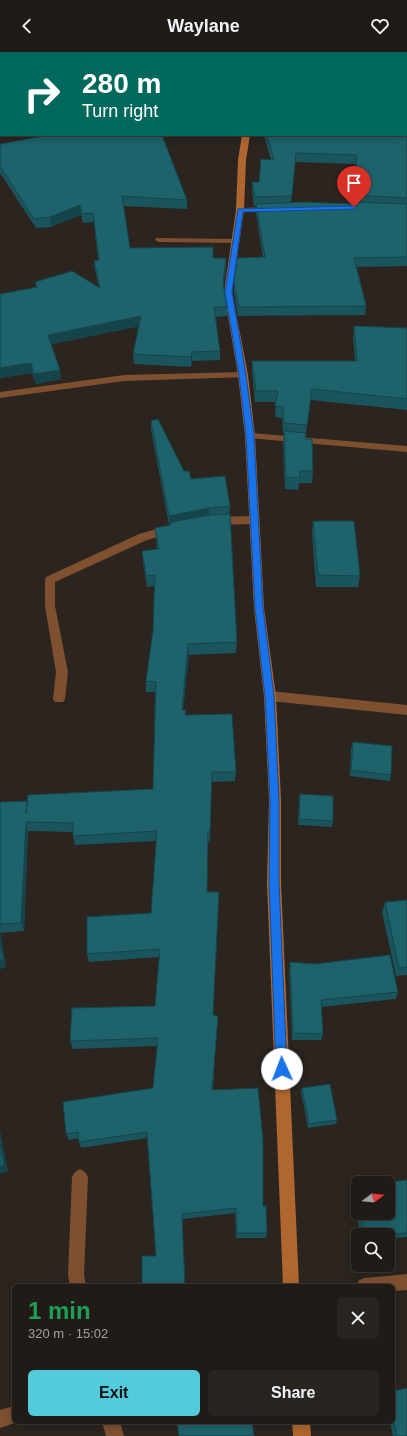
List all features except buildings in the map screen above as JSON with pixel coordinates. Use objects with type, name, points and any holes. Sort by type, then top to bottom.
[{"type":"street","points":[[246,136],[242,160],[237,241],[228,292],[243,375],[250,436],[259,608],[270,696],[275,800],[274,883],[291,1284]]},
{"type":"street","points":[[240,210],[280,208]]},
{"type":"street","points":[[159,240],[237,241]]},
{"type":"street","points":[[0,395],[124,378],[243,375]]},
{"type":"street","points":[[250,436],[407,449]]},
{"type":"street","points":[[204,523],[255,520]]},
{"type":"street","points":[[59,699],[62,672],[50,606],[50,580],[143,537],[184,526]]},
{"type":"street","points":[[270,696],[407,710]]},
{"type":"street","points":[[78,1284],[76,1275],[80,1177]]},
{"type":"street","points":[[386,1284],[407,1282]]},
{"type":"street","points":[[0,1419],[12,1416]]},
{"type":"street","points":[[112,1424],[115,1436]]},
{"type":"street","points":[[301,1424],[302,1436]]},
{"type":"route","points":[[282,1069],[274,883],[275,800],[270,696],[259,608],[250,436],[243,375],[228,292],[237,241],[240,210],[354,207]]}]
